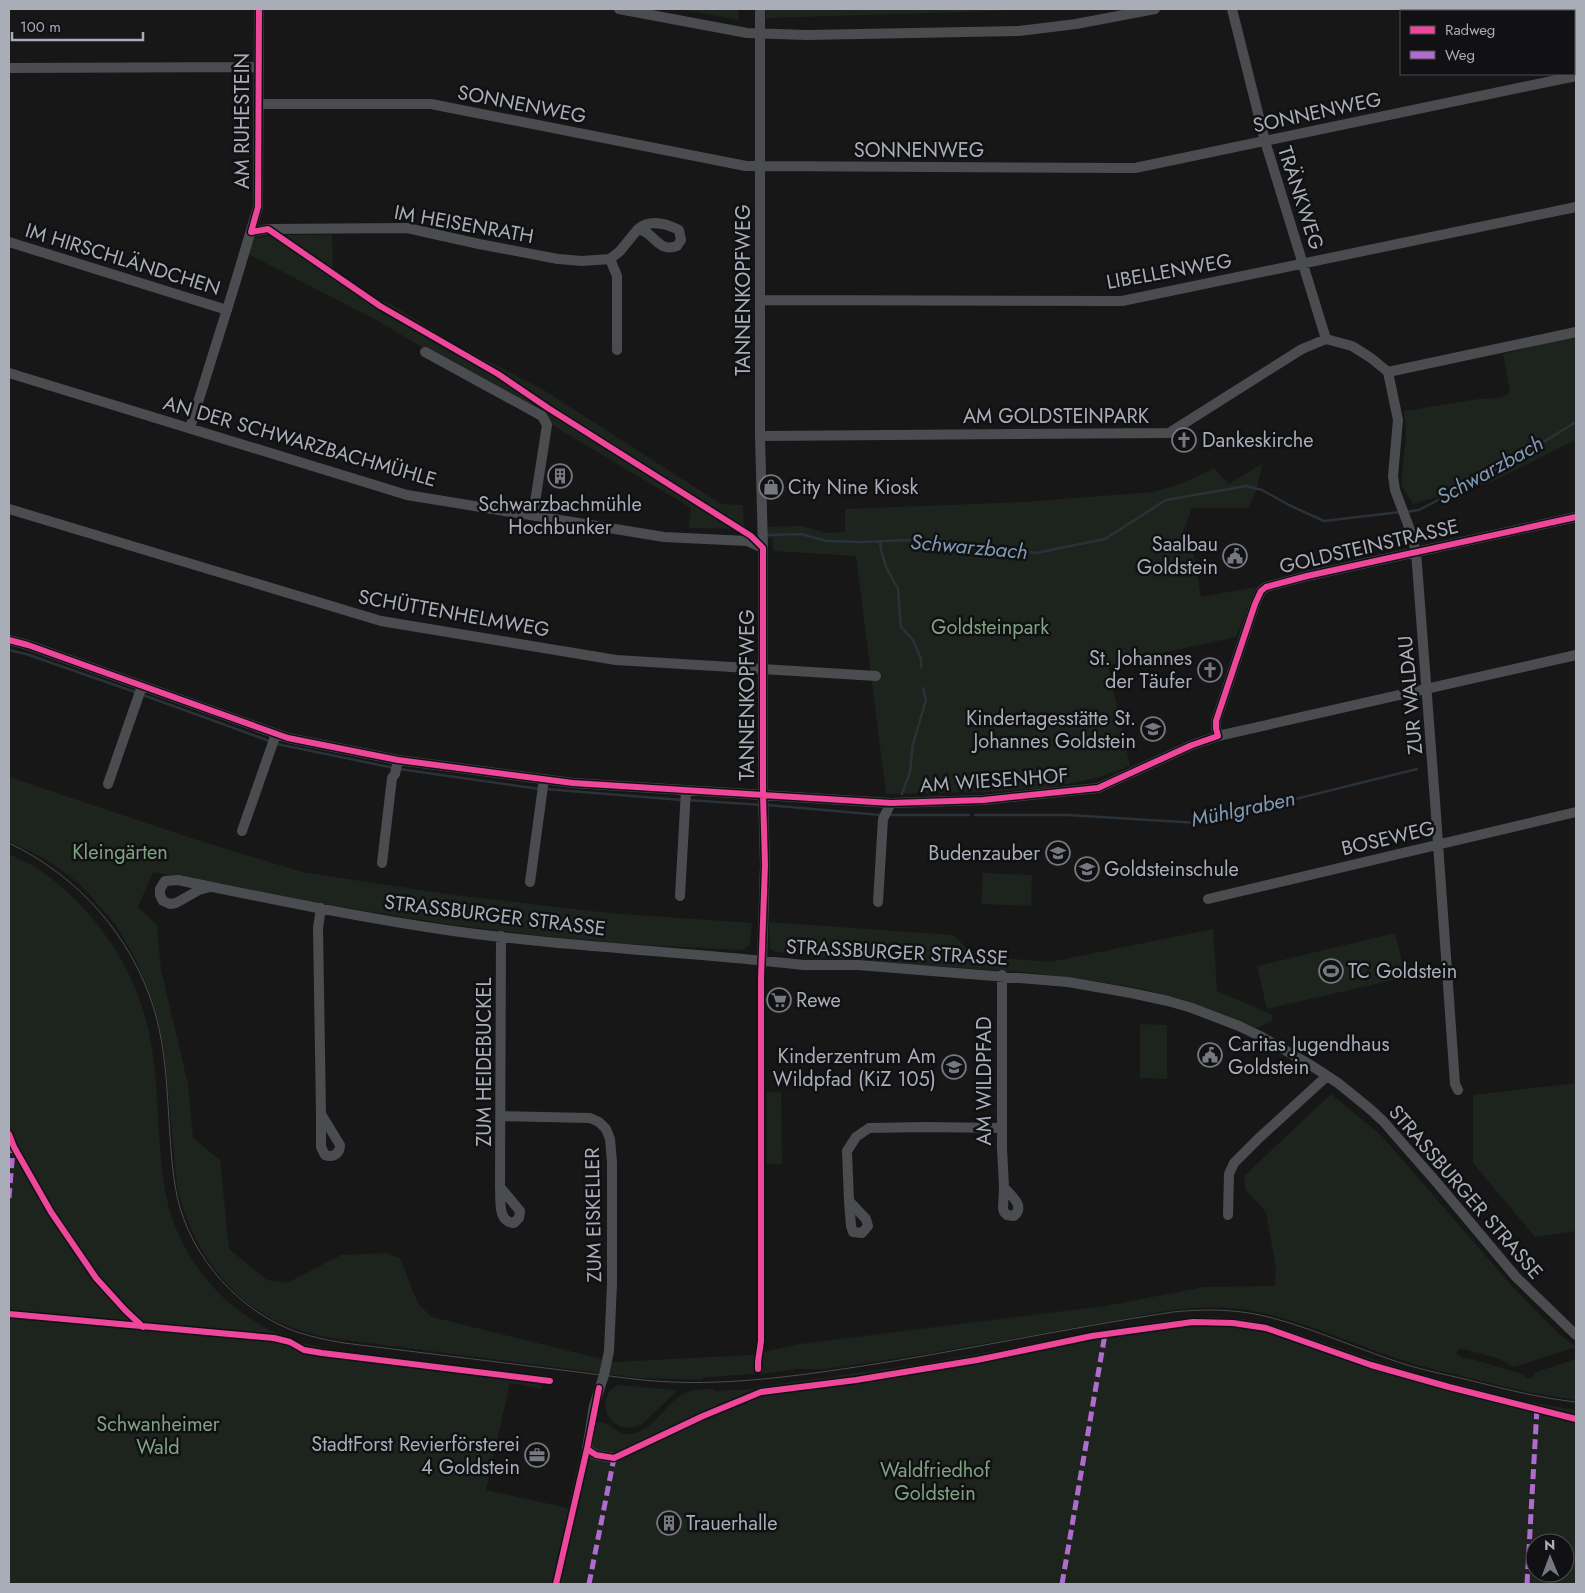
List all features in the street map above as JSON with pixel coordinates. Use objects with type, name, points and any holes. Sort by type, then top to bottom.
[{"type":"street","name":"AM RUHESTEIN","points":[[190,428],[258,207],[259,9]]},
{"type":"street","points":[[619,9],[734,30],[807,35],[1019,31],[1076,24],[1155,9]]},
{"type":"street","name":"TANNENKOPFWEG","points":[[760,9],[760,436],[763,548],[763,794],[765,865],[762,961]]},
{"type":"street","name":"TRÄNKWEG","points":[[1232,9],[1265,141],[1326,339]]},
{"type":"street","points":[[9,68],[259,68]]},
{"type":"street","name":"SONNENWEG","points":[[259,104],[431,104],[746,166],[1135,168],[1576,76]]},
{"type":"street","name":"LIBELLENWEG","points":[[761,300],[1122,301],[1576,207]]},
{"type":"street","name":"IM HEISENRATH","points":[[251,232],[268,229],[407,228],[558,259],[582,261],[610,259]]},
{"type":"street","points":[[617,350],[617,276],[610,259],[620,251],[638,229]]},
{"type":"street","name":"IM HIRSCHLÄNDCHEN","points":[[9,242],[227,310]]},
{"type":"street","points":[[1326,339],[1352,346],[1388,372],[1576,332]]},
{"type":"street","name":"AM GOLDSTEINPARK","points":[[760,436],[1169,433],[1302,348],[1326,339]]},
{"type":"street","points":[[425,352],[542,416],[547,425],[533,515]]},
{"type":"street","name":"ZUR WALDAU","points":[[1388,372],[1398,420],[1393,476],[1395,490],[1416,552],[1439,844],[1447,984],[1455,1084],[1458,1090]]},
{"type":"street","name":"AN DER SCHWARZBACHMÜHLE","points":[[9,373],[407,494],[664,537],[747,541],[763,548]]},
{"type":"street","name":"SCHÜTTENHELMWEG","points":[[9,509],[381,621],[616,660],[876,676]]},
{"type":"street","name":"GOLDSTEINSTRASSE","points":[[1218,736],[1216,721],[1255,604],[1261,591],[1272,584],[1576,517]]},
{"type":"street","name":"AM WIESENHOF","points":[[9,640],[28,645],[274,740],[288,738],[396,766],[543,785],[573,783],[686,796],[763,794],[891,803],[983,800],[1098,788],[1192,745],[1218,736],[1576,655]]},
{"type":"street","points":[[108,784],[141,688]]},
{"type":"street","points":[[242,831],[274,740]]},
{"type":"street","points":[[382,864],[392,778],[396,766]]},
{"type":"street","points":[[530,882],[543,785]]},
{"type":"street","points":[[680,896],[686,796]]},
{"type":"street","points":[[878,902],[883,819],[891,803]]},
{"type":"street","name":"BOSEWEG","points":[[1208,899],[1576,812]]},
{"type":"street","name":"STRASSBURGER STRASSE","points":[[210,887],[446,930],[614,948],[804,965],[858,965],[1002,975],[1099,987],[1192,1008],[1262,1037],[1327,1076],[1370,1109],[1438,1184],[1516,1277],[1576,1335]]},
{"type":"street","points":[[321,908],[318,928],[321,1114]]},
{"type":"street","name":"ZUM HEIDEBUCKEL","points":[[500,1187],[501,936]]},
{"type":"street","name":"AM WILDPFAD","points":[[1002,975],[1004,1187]]},
{"type":"street","points":[[1228,1215],[1230,1174],[1234,1163],[1327,1076]]},
{"type":"street","name":"ZUM EISKELLER","points":[[501,1116],[590,1118],[599,1122],[606,1129],[610,1139],[612,1160],[612,1284],[609,1351],[604,1376],[594,1406],[587,1449],[596,1455],[614,1458]]},
{"type":"street","points":[[849,1201],[847,1152],[856,1137],[869,1128],[1002,1128]]},
{"type":"green space","points":[[680,9],[738,9],[739,20]]},
{"type":"green space","points":[[766,9],[1055,9],[766,18]]},
{"type":"green space","points":[[281,235],[332,235],[333,270],[368,297],[389,303],[458,346],[542,389],[721,504],[743,505],[744,529],[689,528],[691,508],[380,322],[248,254],[253,238]]},
{"type":"green space","points":[[1576,336],[1576,443],[1575,440],[1491,482],[1413,504],[1401,485],[1406,436],[1404,411],[1479,399],[1501,398],[1510,392],[1503,354]]},
{"type":"green space","name":"Goldsteinpark","points":[[1262,464],[1257,489],[1248,508],[1192,508],[1183,532],[1191,539],[1201,597],[1256,587],[1236,637],[1108,665],[1130,766],[1097,778],[1047,788],[988,792],[886,794],[856,556],[773,551],[773,538],[767,538],[767,527],[801,526],[827,533],[845,532],[845,509],[1024,502],[1153,492],[1184,482],[1214,468],[1229,484]]},
{"type":"green space","name":"Kleingärten","points":[[9,777],[194,839],[302,872],[447,894],[608,913],[752,923],[750,945],[743,950],[642,945],[542,936],[447,924],[317,903],[153,872],[138,907],[157,925],[161,970],[188,1084],[193,1138],[220,1160],[229,1249],[267,1280],[287,1283],[341,1255],[387,1253],[400,1258],[418,1304],[432,1317],[614,1362],[750,1355],[800,1344],[1105,1306],[1204,1287],[1275,1286],[1276,1269],[1266,1212],[1245,1189],[1244,1176],[1331,1094],[1381,1135],[1511,1285],[1559,1334],[1576,1347],[1514,1367],[1500,1359],[1460,1348],[1456,1353],[1463,1358],[1522,1374],[1527,1379],[1532,1378],[1536,1372],[1576,1359],[1576,1400],[1520,1390],[1430,1368],[1404,1361],[1294,1321],[1259,1312],[1227,1308],[1173,1310],[920,1355],[824,1369],[796,1369],[769,1373],[706,1377],[699,1380],[639,1378],[345,1340],[312,1334],[293,1328],[271,1318],[233,1290],[217,1272],[192,1232],[177,1186],[164,1047],[155,1008],[137,962],[116,925],[80,884],[47,860],[9,841]]},
{"type":"green space","name":"Schwanheimer Wald","points":[[9,854],[32,865],[73,897],[91,917],[122,960],[143,1008],[153,1054],[161,1162],[168,1204],[174,1224],[193,1261],[219,1294],[252,1320],[285,1337],[300,1342],[363,1354],[544,1376],[542,1389],[510,1383],[486,1490],[568,1508],[588,1420],[607,1424],[622,1433],[636,1433],[649,1426],[677,1398],[690,1391],[704,1389],[714,1389],[714,1391],[756,1389],[756,1387],[920,1364],[1161,1321],[1214,1317],[1244,1319],[1271,1325],[1405,1370],[1519,1400],[1576,1410],[1576,1584],[9,1584]]},
{"type":"green space","points":[[983,873],[1032,875],[1031,906],[981,904]]},
{"type":"green space","points":[[769,922],[953,935],[975,956],[1050,962],[1213,929],[1217,991],[1273,1015],[1271,1022],[1256,1028],[1180,999],[1138,988],[1094,981],[1032,973],[788,955],[788,953],[776,952],[770,949]]},
{"type":"green space","name":"TC Goldstein","points":[[1395,933],[1406,977],[1267,1009],[1257,966]]},
{"type":"green space","points":[[1140,1024],[1167,1025],[1167,1079],[1140,1078]]},
{"type":"green space","points":[[1576,1083],[1576,1231],[1535,1237],[1473,1163],[1473,1095]]},
{"type":"green space","points":[[767,1092],[781,1092],[782,1164],[767,1164]]},
{"type":"green space","points":[[618,1385],[675,1390],[675,1393],[641,1425],[630,1428],[613,1422],[605,1407],[610,1391]]},
{"type":"waterway","name":"Schwarzbach","points":[[1406,512],[1419,510],[1517,458],[1576,422]]},
{"type":"waterway","name":"Schwarzbach","points":[[767,535],[801,534],[826,541],[862,542],[934,539],[1036,553],[1105,539],[1166,500],[1246,486],[1262,490],[1324,521],[1400,512]]},
{"type":"waterway","points":[[880,541],[886,567],[898,589],[901,627],[913,640],[921,659],[921,667]]},
{"type":"waterway","name":"Mühlgraben","points":[[9,650],[26,654],[138,693]]},
{"type":"waterway","points":[[902,794],[910,772],[913,744],[926,700],[923,688]]},
{"type":"waterway","name":"Mühlgraben","points":[[143,695],[272,742]]},
{"type":"waterway","name":"Mühlgraben","points":[[277,744],[394,768]]},
{"type":"waterway","name":"Mühlgraben","points":[[399,769],[540,789]]},
{"type":"waterway","name":"Mühlgraben","points":[[975,815],[1068,815],[1198,823],[1417,769]]},
{"type":"waterway","name":"Mühlgraben","points":[[545,789],[682,800]]},
{"type":"waterway","name":"Mühlgraben","points":[[687,800],[762,805]]},
{"type":"waterway","name":"Mühlgraben","points":[[767,805],[881,815]]},
{"type":"waterway","name":"Mühlgraben","points":[[889,815],[969,815]]},
{"type":"tram line","points":[[9,843],[58,872],[79,891],[99,911],[131,956],[144,982],[159,1030],[166,1074],[175,1185],[180,1208],[188,1230],[214,1271],[230,1289],[248,1305],[289,1329],[316,1338],[344,1343],[634,1379],[662,1382],[718,1382],[801,1375],[856,1367],[1173,1312],[1227,1311],[1249,1313],[1277,1319],[1420,1369],[1522,1393],[1576,1402]]},
{"type":"marked path","points":[[9,1198],[13,1149]]},
{"type":"marked path","points":[[1062,1584],[1105,1334]]},
{"type":"marked path","points":[[1527,1584],[1537,1408]]},
{"type":"marked path","points":[[589,1584],[614,1458],[617,1456]]},
{"type":"cycle path","points":[[259,9],[258,207],[251,232],[268,229],[380,306],[498,374],[548,408],[751,536],[763,548],[763,794],[765,865],[761,978],[761,1341],[758,1369]]},
{"type":"cycle path","points":[[9,640],[28,645],[288,738],[398,760],[573,783],[891,803],[983,800],[1098,788],[1192,745],[1218,736],[1216,721],[1255,604],[1261,591],[1266,587],[1307,576],[1576,517]]},
{"type":"cycle path","points":[[9,1134],[14,1147],[51,1212],[96,1278],[143,1327]]},
{"type":"cycle path","points":[[9,1314],[274,1338],[290,1342],[304,1350],[322,1353],[550,1381]]},
{"type":"cycle path","points":[[587,1449],[596,1455],[614,1458],[703,1416],[761,1392],[856,1380],[977,1360],[1092,1336],[1193,1322],[1233,1323],[1266,1328],[1371,1365],[1576,1419]]},
{"type":"cycle path","points":[[556,1584],[599,1388]]},
{"type":"place","name":"Dankeskirche","points":[[1184,440]]},
{"type":"place","name":"Schwarzbachmühle Hochbunker","points":[[560,476]]},
{"type":"place","name":"City Nine Kiosk","points":[[771,487]]},
{"type":"place","name":"Saalbau Goldstein","points":[[1235,556]]},
{"type":"place","name":"St. Johannes der Täufer","points":[[1210,670]]},
{"type":"place","name":"Kindertagesstätte St. Johannes Goldstein","points":[[1153,729]]},
{"type":"place","name":"Budenzauber","points":[[1058,853]]},
{"type":"place","name":"Goldsteinschule","points":[[1087,869]]},
{"type":"place","name":"TC Goldstein","points":[[1331,971]]},
{"type":"place","name":"Rewe","points":[[779,1000]]},
{"type":"place","name":"Caritas Jugendhaus Goldstein","points":[[1210,1055]]},
{"type":"place","name":"Kinderzentrum Am Wildpfad (KiZ 105)","points":[[954,1067]]},
{"type":"place","name":"StadtForst Revierförsterei 4 Goldstein","points":[[537,1455]]},
{"type":"place","name":"Trauerhalle","points":[[669,1523]]},
{"type":"park label","name":"Waldfriedhof Goldstein","points":[[935,1482]]}]
